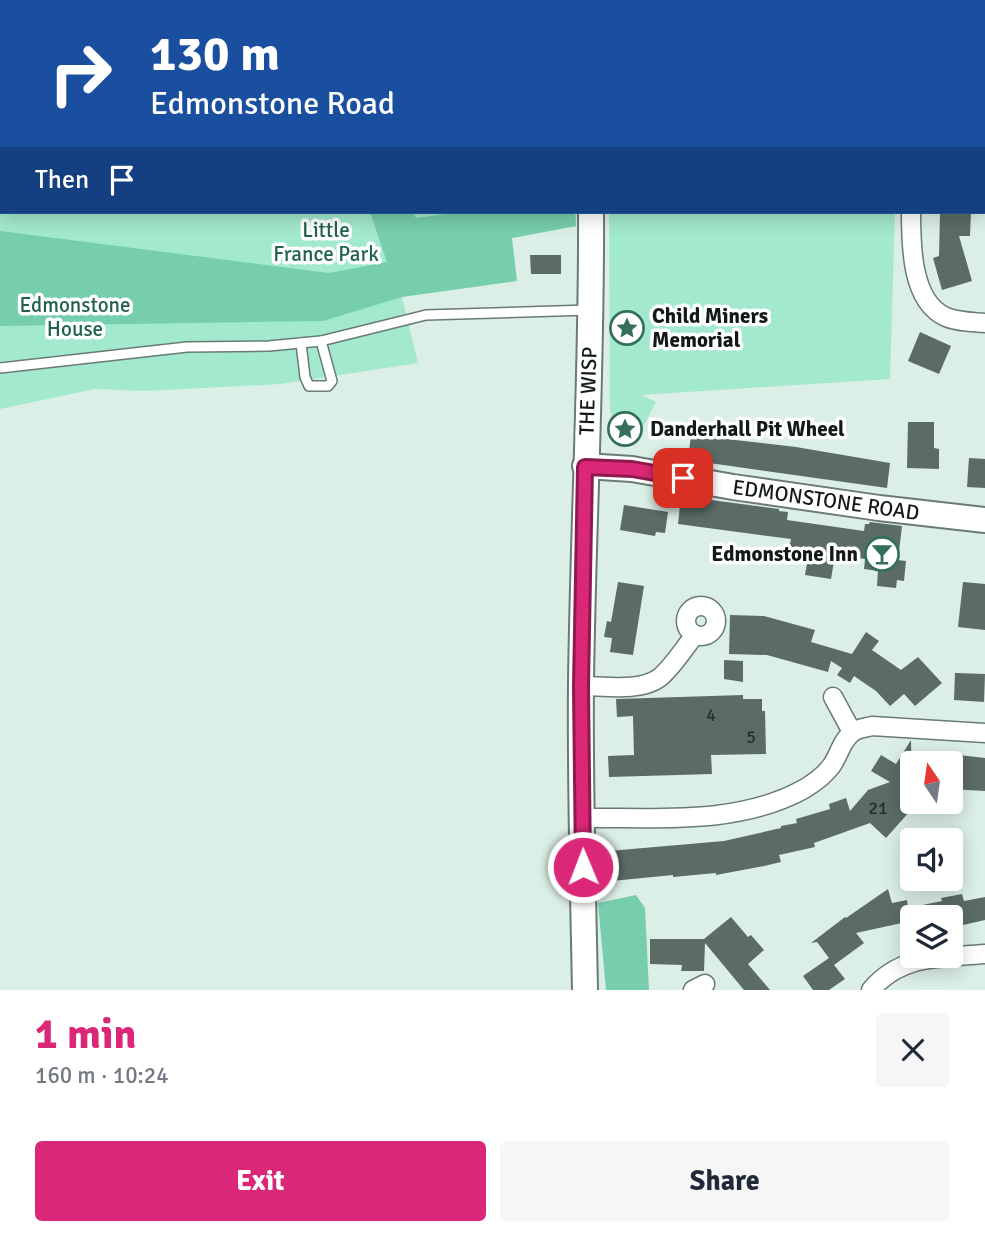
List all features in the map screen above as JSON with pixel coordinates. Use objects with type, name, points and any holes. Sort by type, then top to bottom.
[{"type":"street","name":"THE WISP","points":[[584,990],[581,686],[591,214]]},
{"type":"street","points":[[911,214],[916,276],[925,299],[946,317],[985,323]]},
{"type":"street","name":"EDMONSTONE ROAD","points":[[585,467],[632,469],[733,487],[985,520]]},
{"type":"street","points":[[581,686],[638,686],[651,682],[660,677],[695,635]]},
{"type":"street","points":[[833,697],[852,732]]},
{"type":"street","points":[[582,818],[692,818],[758,806],[790,796],[823,775],[852,732],[872,726],[916,731],[985,733]]},
{"type":"street","points":[[870,990],[883,975],[916,959],[985,954]]},
{"type":"lane","points":[[0,368],[187,347],[269,346],[321,341],[426,316],[591,309]]},
{"type":"lane","points":[[301,343],[305,377],[309,386],[317,388],[328,386],[332,381],[321,341]]},
{"type":"green space","name":"Edmonstone House","points":[[0,214],[576,214],[576,226],[512,238],[402,297],[418,363],[281,384],[145,391],[95,389],[0,409]]},
{"type":"green space","points":[[371,214],[414,214],[416,218],[445,214],[575,214],[576,226],[512,238],[517,281],[402,297],[323,321],[0,326],[0,231],[329,273],[387,262]]},
{"type":"green space","points":[[609,214],[895,214],[890,379],[641,395],[656,402],[634,444],[618,431],[610,411]]},
{"type":"green space","points":[[636,895],[645,908],[649,990],[606,990],[598,903]]},
{"type":"building","points":[[940,214],[971,214],[970,236],[959,236],[972,281],[942,290],[933,258],[939,256]]},
{"type":"building","points":[[530,255],[561,255],[561,274],[531,274]]},
{"type":"building","points":[[920,332],[951,346],[939,374],[908,361]]},
{"type":"building","points":[[908,422],[934,422],[934,448],[939,449],[939,469],[907,468]]},
{"type":"building","points":[[691,435],[796,447],[890,463],[887,488],[688,460]]},
{"type":"building","points":[[969,458],[985,459],[985,488],[967,487]]},
{"type":"building","points":[[681,496],[779,509],[788,512],[787,520],[864,531],[865,524],[870,522],[902,526],[898,560],[906,561],[904,581],[897,580],[896,588],[877,586],[878,571],[864,569],[865,559],[835,555],[831,579],[805,575],[809,551],[789,548],[791,539],[678,524]]},
{"type":"building","points":[[624,505],[668,512],[665,533],[656,532],[655,536],[620,530]]},
{"type":"building","points":[[618,582],[644,586],[633,655],[610,652],[612,638],[604,637],[607,621],[611,622]]},
{"type":"building","points":[[963,582],[985,584],[985,630],[958,627]]},
{"type":"building","points":[[730,615],[764,616],[815,630],[811,642],[852,654],[866,632],[879,641],[872,650],[901,670],[918,657],[942,683],[915,706],[904,694],[890,706],[876,691],[854,676],[850,683],[837,675],[842,668],[831,661],[828,672],[767,655],[729,654]]},
{"type":"building","points":[[724,660],[743,661],[743,682],[724,679]]},
{"type":"building","points":[[955,673],[985,674],[984,702],[954,700]]},
{"type":"building","points":[[743,695],[743,699],[762,699],[762,711],[765,711],[766,754],[711,755],[712,774],[609,777],[608,756],[634,755],[633,716],[617,717],[616,699]]},
{"type":"building","points":[[911,740],[911,751],[904,751]]},
{"type":"building","points":[[881,755],[896,764],[900,758],[900,814],[907,814],[886,838],[870,823],[814,843],[815,847],[779,855],[781,862],[764,866],[716,875],[673,875],[612,881],[609,851],[724,841],[797,823],[796,819],[830,809],[829,804],[846,798],[850,811],[868,790],[890,782],[871,771]]},
{"type":"building","points":[[963,755],[985,758],[985,791],[963,790]]},
{"type":"building","points":[[888,889],[892,903],[907,900],[908,905],[900,905],[900,923],[856,933],[864,943],[834,965],[845,979],[829,990],[813,990],[803,976],[829,958],[817,942],[811,943]]},
{"type":"building","points":[[962,894],[964,901],[985,897],[985,920],[963,925],[963,905],[923,905]]},
{"type":"building","points":[[731,917],[748,937],[751,935],[764,950],[748,964],[770,990],[744,990],[705,943],[704,971],[681,971],[682,965],[650,964],[650,939],[704,939]]},
{"type":"place","name":"Child Miners Memorial","points":[[627,328]]},
{"type":"place","name":"Danderhall Pit Wheel","points":[[625,429]]},
{"type":"place","name":"Edmonstone Inn","points":[[882,554]]},
{"type":"route","points":[[583,867],[581,686],[585,467],[632,469],[683,478]]},
{"type":"park label","name":"Little France Park","points":[[326,242]]}]
